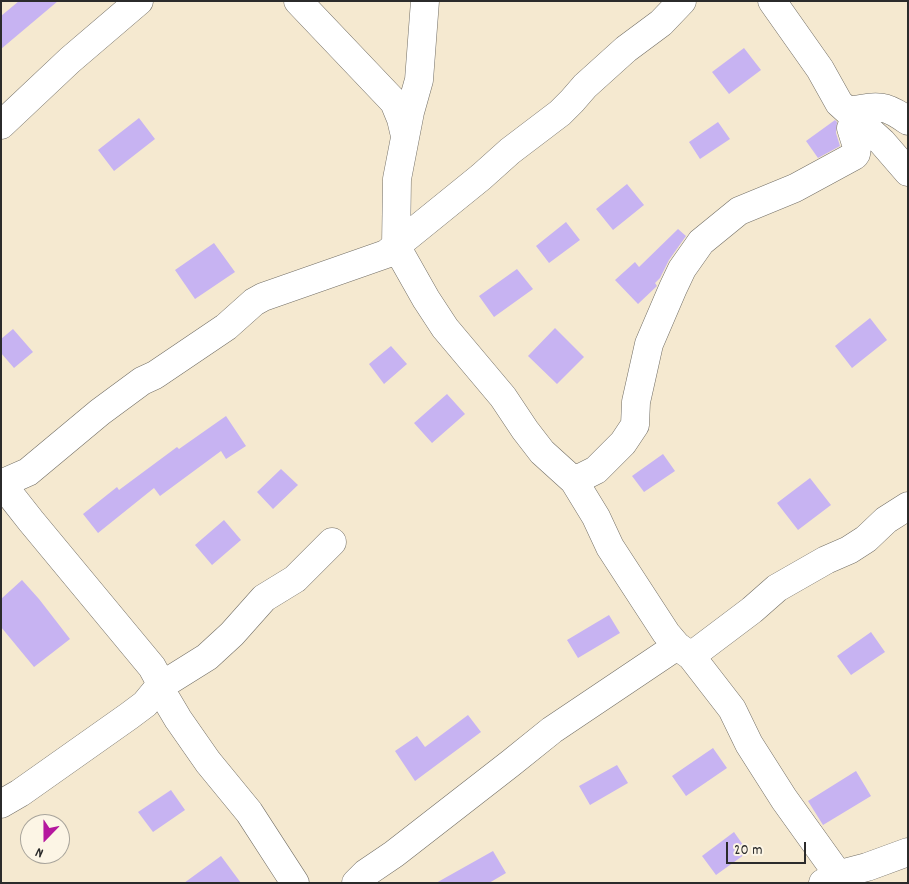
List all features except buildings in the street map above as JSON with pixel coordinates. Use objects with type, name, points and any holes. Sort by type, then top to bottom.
[{"type":"street","points":[[1,125],[70,60],[139,1]]},
{"type":"street","points":[[298,1],[394,102],[402,119],[405,137]]},
{"type":"street","points":[[425,1],[418,80],[397,178],[396,246],[445,328],[503,397],[524,430],[542,452],[574,481],[596,517],[610,547],[666,633],[684,651],[732,709],[749,744],[784,799],[832,866],[832,881]]},
{"type":"street","points":[[295,883],[250,812],[208,762],[178,719],[159,687],[158,678],[152,667],[2,484],[28,472],[100,412],[142,381],[155,375],[226,328],[254,302],[288,287],[386,254],[510,151],[560,113],[585,86],[626,49],[661,23],[682,1]]},
{"type":"street","points":[[772,1],[820,69],[839,103],[882,142],[908,172]]},
{"type":"street","points":[[852,115],[877,106],[897,113],[908,121]]},
{"type":"street","points":[[574,481],[596,470],[623,444],[635,426],[636,402],[649,344],[679,275],[701,242],[739,211],[795,188],[854,156],[857,147],[851,128],[852,115]]},
{"type":"street","points":[[356,883],[552,730],[752,610],[777,588],[826,560],[849,550],[866,539],[886,520],[908,506]]},
{"type":"street","points":[[1,804],[20,794],[129,716],[145,704],[159,687],[207,657],[238,628],[264,598],[295,579],[332,542]]},
{"type":"street","points":[[832,881],[844,873],[908,852]]}]
